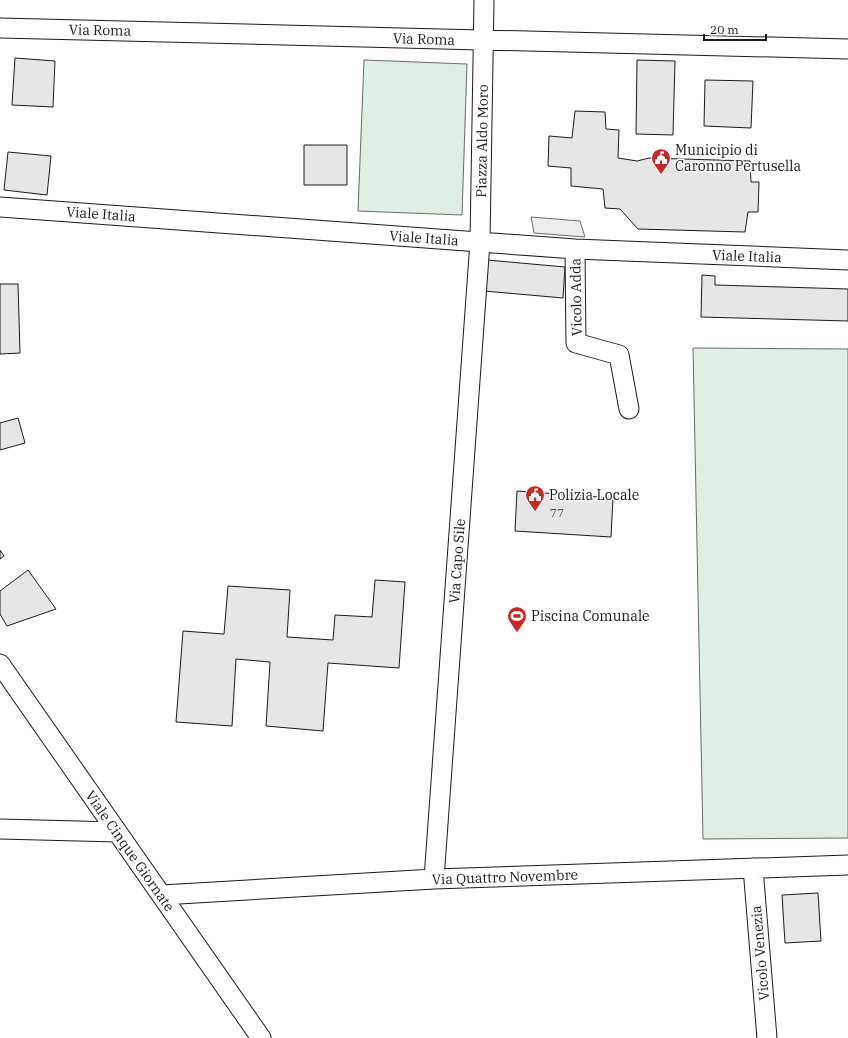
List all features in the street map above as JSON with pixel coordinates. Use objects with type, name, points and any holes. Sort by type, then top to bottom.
[{"type":"street","name":"Piazza Aldo Moro","points":[[480,242],[484,0]]},
{"type":"street","name":"Via Roma","points":[[0,28],[848,49]]},
{"type":"street","name":"Viale Italia","points":[[0,207],[575,249],[848,260]]},
{"type":"street","name":"Via Capo Sile","points":[[434,879],[480,242]]},
{"type":"street","name":"Vicolo Adda","points":[[575,249],[576,343],[619,355],[629,409]]},
{"type":"street","name":"Viale Cinque Giornate","points":[[0,664],[261,1038]]},
{"type":"street","points":[[0,829],[117,832]]},
{"type":"street","name":"Via Quattro Novembre","points":[[162,895],[434,879],[848,865]]},
{"type":"street","name":"Vicolo Venezia","points":[[753,868],[767,1038]]},
{"type":"green space","points":[[364,60],[467,64],[462,215],[358,211]]},
{"type":"green space","points":[[693,348],[848,349],[848,838],[703,839]]},
{"type":"shaded area","points":[[531,217],[580,221],[585,237],[534,233]]},
{"type":"building","points":[[15,58],[55,61],[53,107],[12,105]]},
{"type":"building","points":[[637,60],[675,61],[673,135],[636,134]]},
{"type":"building","points":[[705,80],[753,81],[751,128],[704,126]]},
{"type":"building","name":"Municipio di Caronno Pertusella","points":[[575,111],[605,112],[606,129],[619,130],[618,158],[637,161],[649,158],[750,161],[751,182],[759,182],[758,212],[748,212],[745,232],[638,229],[620,209],[605,208],[603,189],[571,186],[571,168],[548,166],[549,136],[572,138]]},
{"type":"building","points":[[304,145],[347,145],[347,185],[304,185]]},
{"type":"building","points":[[8,152],[51,156],[47,195],[4,190]]},
{"type":"building","points":[[487,260],[565,267],[563,298],[484,291]]},
{"type":"building","points":[[702,275],[715,276],[715,285],[848,289],[848,321],[701,317]]},
{"type":"building","points":[[0,284],[18,284],[20,353],[0,354]]},
{"type":"building","points":[[18,418],[25,443],[0,450],[0,423]]},
{"type":"building","points":[[517,491],[613,498],[611,537],[515,531]]},
{"type":"building","points":[[0,550],[4,556],[0,559]]},
{"type":"building","points":[[28,570],[56,609],[7,626],[0,614],[0,591]]},
{"type":"building","points":[[375,580],[405,582],[399,668],[328,663],[323,731],[266,726],[270,662],[236,659],[232,726],[176,722],[183,631],[224,634],[228,586],[290,590],[287,637],[333,640],[335,615],[372,617]]},
{"type":"building","points":[[818,893],[821,941],[785,943],[782,895]]},
{"type":"place","name":"Municipio di Caronno Pertusella","points":[[661,175]]},
{"type":"place","name":"Polizia Locale","points":[[535,512]]},
{"type":"place","name":"Piscina Comunale","points":[[517,633]]}]
